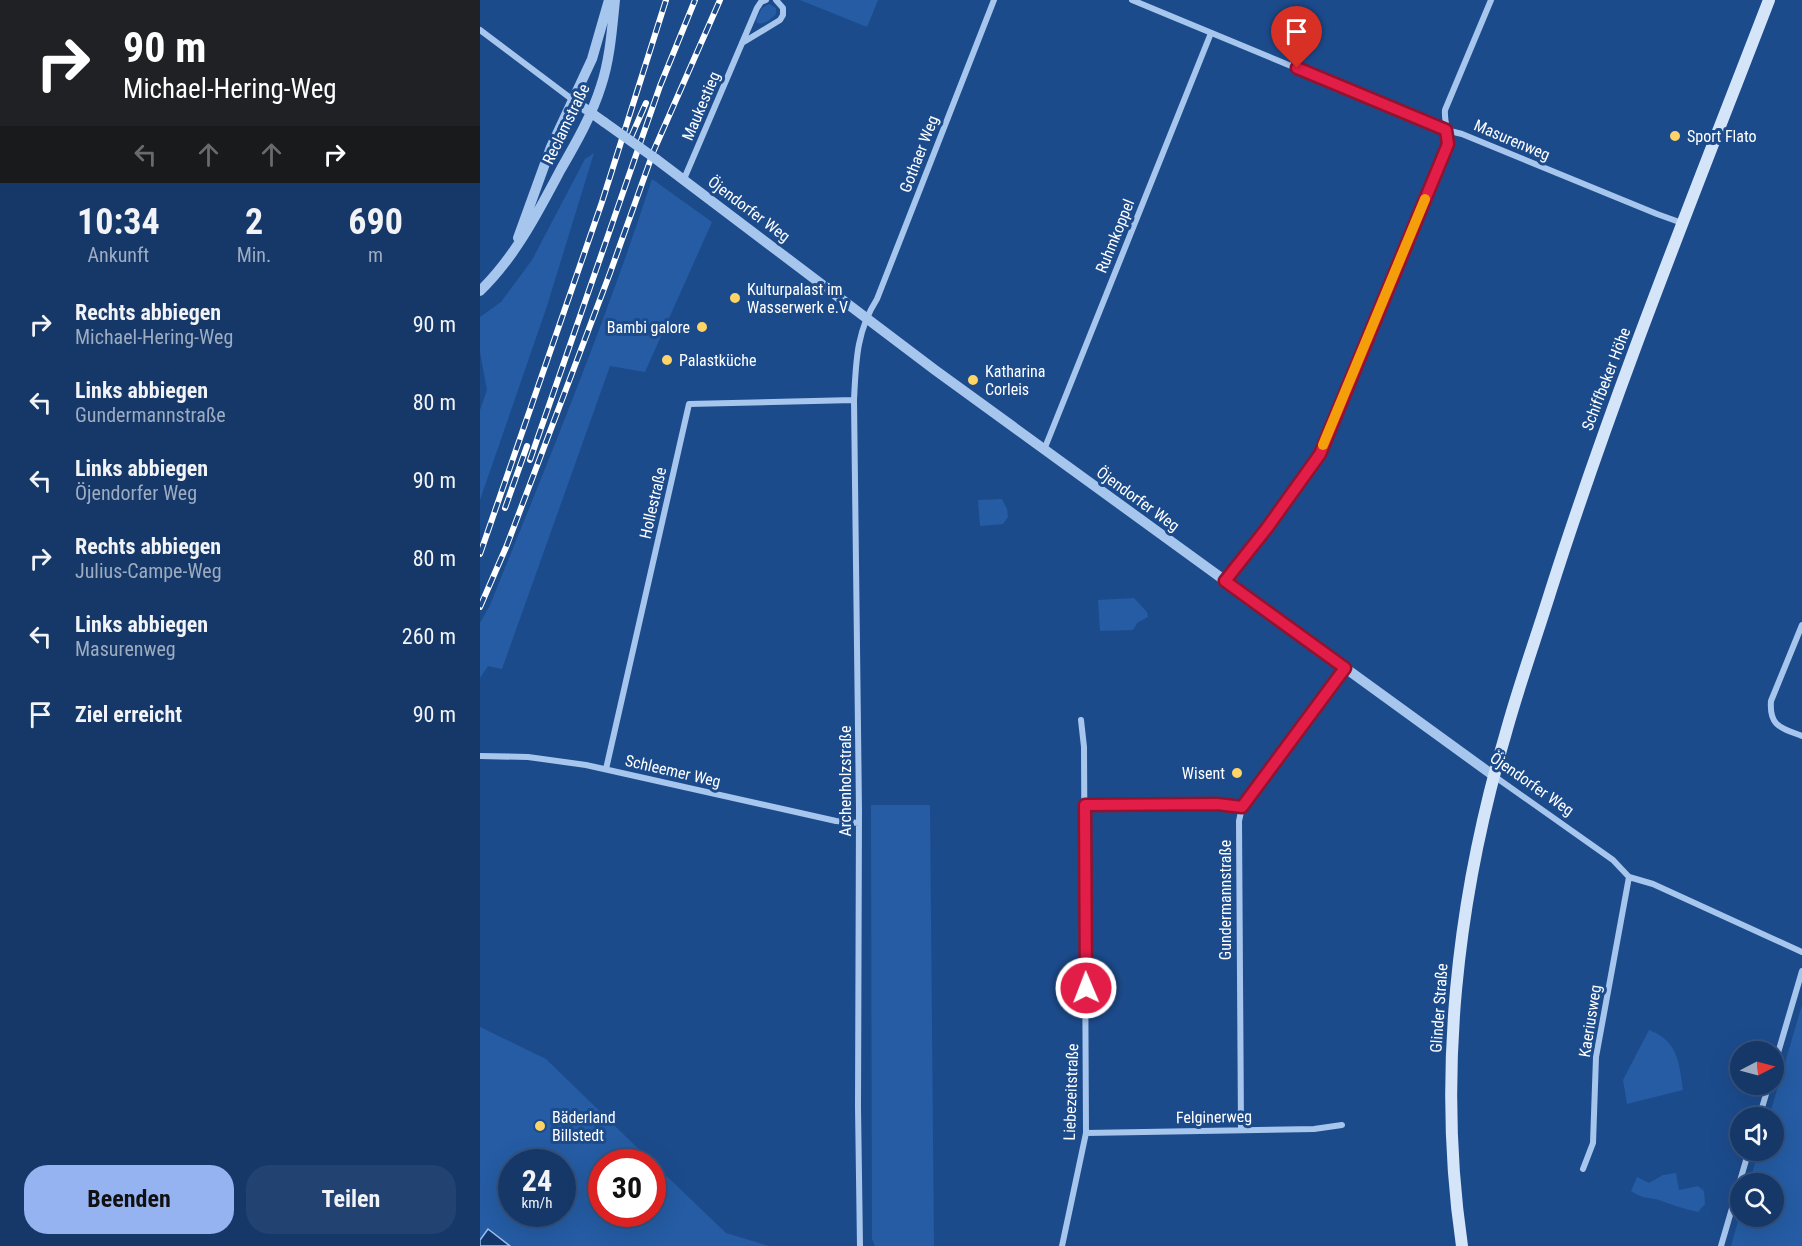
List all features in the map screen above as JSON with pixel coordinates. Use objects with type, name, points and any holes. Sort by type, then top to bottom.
[{"type":"main road","name":"Schiffbeker Höhe","points":[[1494,776],[1518,693],[1598,447],[1769,0]]},
{"type":"main road","name":"Glinder Straße","points":[[1462,1246],[1453,1157],[1454,1016],[1461,943],[1494,776]]},
{"type":"street","name":"Reclamstraße","points":[[514,249],[551,147],[592,59],[609,0]]},
{"type":"street","name":"Reclamstraße","points":[[480,291],[504,265],[539,212],[591,112],[601,89],[607,66],[615,0]]},
{"type":"street","name":"Maukestieg","points":[[684,179],[757,8],[761,2],[766,0]]},
{"type":"street","points":[[742,44],[780,20],[783,8],[776,0]]},
{"type":"street","name":"Gothaer Weg","points":[[866,317],[877,299],[994,0]]},
{"type":"street","name":"Masurenweg","points":[[1132,0],[1446,130],[1462,134],[1683,223]]},
{"type":"street","points":[[1225,581],[1267,528],[1320,454],[1448,144],[1444,120],[1445,110],[1491,0]]},
{"type":"street","name":"Öjendorfer Weg","points":[[480,30],[573,100],[671,169],[1044,450],[1613,860],[1629,877],[1653,884],[1802,952]]},
{"type":"street","name":"Ruhmkoppel","points":[[1044,450],[1211,33]]},
{"type":"street","name":"Archenholzstraße","points":[[860,1246],[859,823],[854,400],[858,342],[866,317]]},
{"type":"street","name":"Hollestraße","points":[[606,769],[689,404],[854,400]]},
{"type":"street","points":[[1802,625],[1771,701],[1770,714],[1775,724],[1802,736]]},
{"type":"street","name":"Gundermannstraße","points":[[1241,1130],[1239,820],[1242,807],[1345,668]]},
{"type":"street","name":"Liebezeitstraße","points":[[1062,1246],[1086,1132],[1085,805],[1081,720]]},
{"type":"street","name":"Schleemer Weg","points":[[480,756],[528,757],[606,769],[735,800],[836,821],[859,823]]},
{"type":"street","points":[[1085,805],[1217,804],[1242,807]]},
{"type":"street","name":"Kaeriusweg","points":[[1583,1169],[1593,1143],[1596,1057],[1629,877]]},
{"type":"street","points":[[1781,1041],[1802,971]]},
{"type":"street","name":"Felginerweg","points":[[1086,1132],[1314,1129],[1342,1125]]},
{"type":"street","points":[[1721,1246],[1746,1161]]},
{"type":"shaded area","points":[[800,0],[878,0],[867,27]]},
{"type":"shaded area","points":[[769,4],[776,8],[776,14],[770,20],[757,23],[756,20],[762,8]]},
{"type":"shaded area","points":[[594,153],[547,306],[480,500],[480,410],[487,390],[480,352],[480,317],[501,302],[532,260],[585,159]]},
{"type":"shaded area","points":[[652,179],[712,222],[645,372],[610,366],[502,669],[488,666],[480,678],[480,623],[490,605],[575,394]]},
{"type":"shaded area","points":[[1002,499],[1008,517],[1003,524],[980,526],[978,500]]},
{"type":"shaded area","points":[[1134,598],[1147,612],[1148,617],[1137,623],[1133,630],[1100,631],[1098,600]]},
{"type":"shaded area","points":[[871,805],[930,805],[934,1246],[875,1246],[872,1239]]},
{"type":"shaded area","points":[[1802,1005],[1802,1246],[1731,1246],[1736,1227],[1784,1227],[1784,1173],[1752,1173],[1756,1161],[1784,1161],[1784,1107],[1772,1107],[1775,1095],[1784,1095],[1784,1066]]},
{"type":"shaded area","points":[[480,1027],[546,1059],[639,1149],[588,1149],[588,1227],[666,1227],[666,1175],[726,1233],[769,1246],[510,1246],[488,1229],[480,1240]]},
{"type":"shaded area","points":[[1649,1030],[1666,1040],[1671,1046],[1678,1062],[1683,1090],[1627,1104],[1623,1080]]},
{"type":"shaded area","points":[[1676,1173],[1679,1190],[1698,1186],[1704,1191],[1705,1204],[1698,1212],[1642,1197],[1631,1191],[1637,1177],[1649,1183],[1663,1175]]},
{"type":"shaded area","points":[[488,1229],[510,1246],[480,1246],[480,1240]]},
{"type":"railway","points":[[480,554],[602,202],[666,0]]},
{"type":"railway","points":[[530,460],[660,86],[695,0]]},
{"type":"railway","points":[[480,607],[507,545],[654,150],[720,0]]},
{"type":"railway","points":[[631,137],[646,103]]},
{"type":"railway","points":[[505,508],[527,446]]},
{"type":"slow traffic","points":[[1323,445],[1425,199]]},
{"type":"place","name":"Sport Flato","points":[[1675,136]]},
{"type":"place","name":"Kulturpalast im Wasserwerk e.V","points":[[735,298]]},
{"type":"place","name":"Bambi galore","points":[[702,327]]},
{"type":"place","name":"Palastküche","points":[[667,360]]},
{"type":"place","name":"Katharina Corleis","points":[[973,380]]},
{"type":"place","name":"Wisent","points":[[1237,773]]},
{"type":"place","name":"Bäderland Billstedt","points":[[540,1126]]},
{"type":"route","points":[[1086,988],[1085,805],[1217,804],[1242,807],[1345,668],[1225,581],[1267,528],[1320,454],[1448,144],[1449,136],[1446,130],[1297,68]]}]
